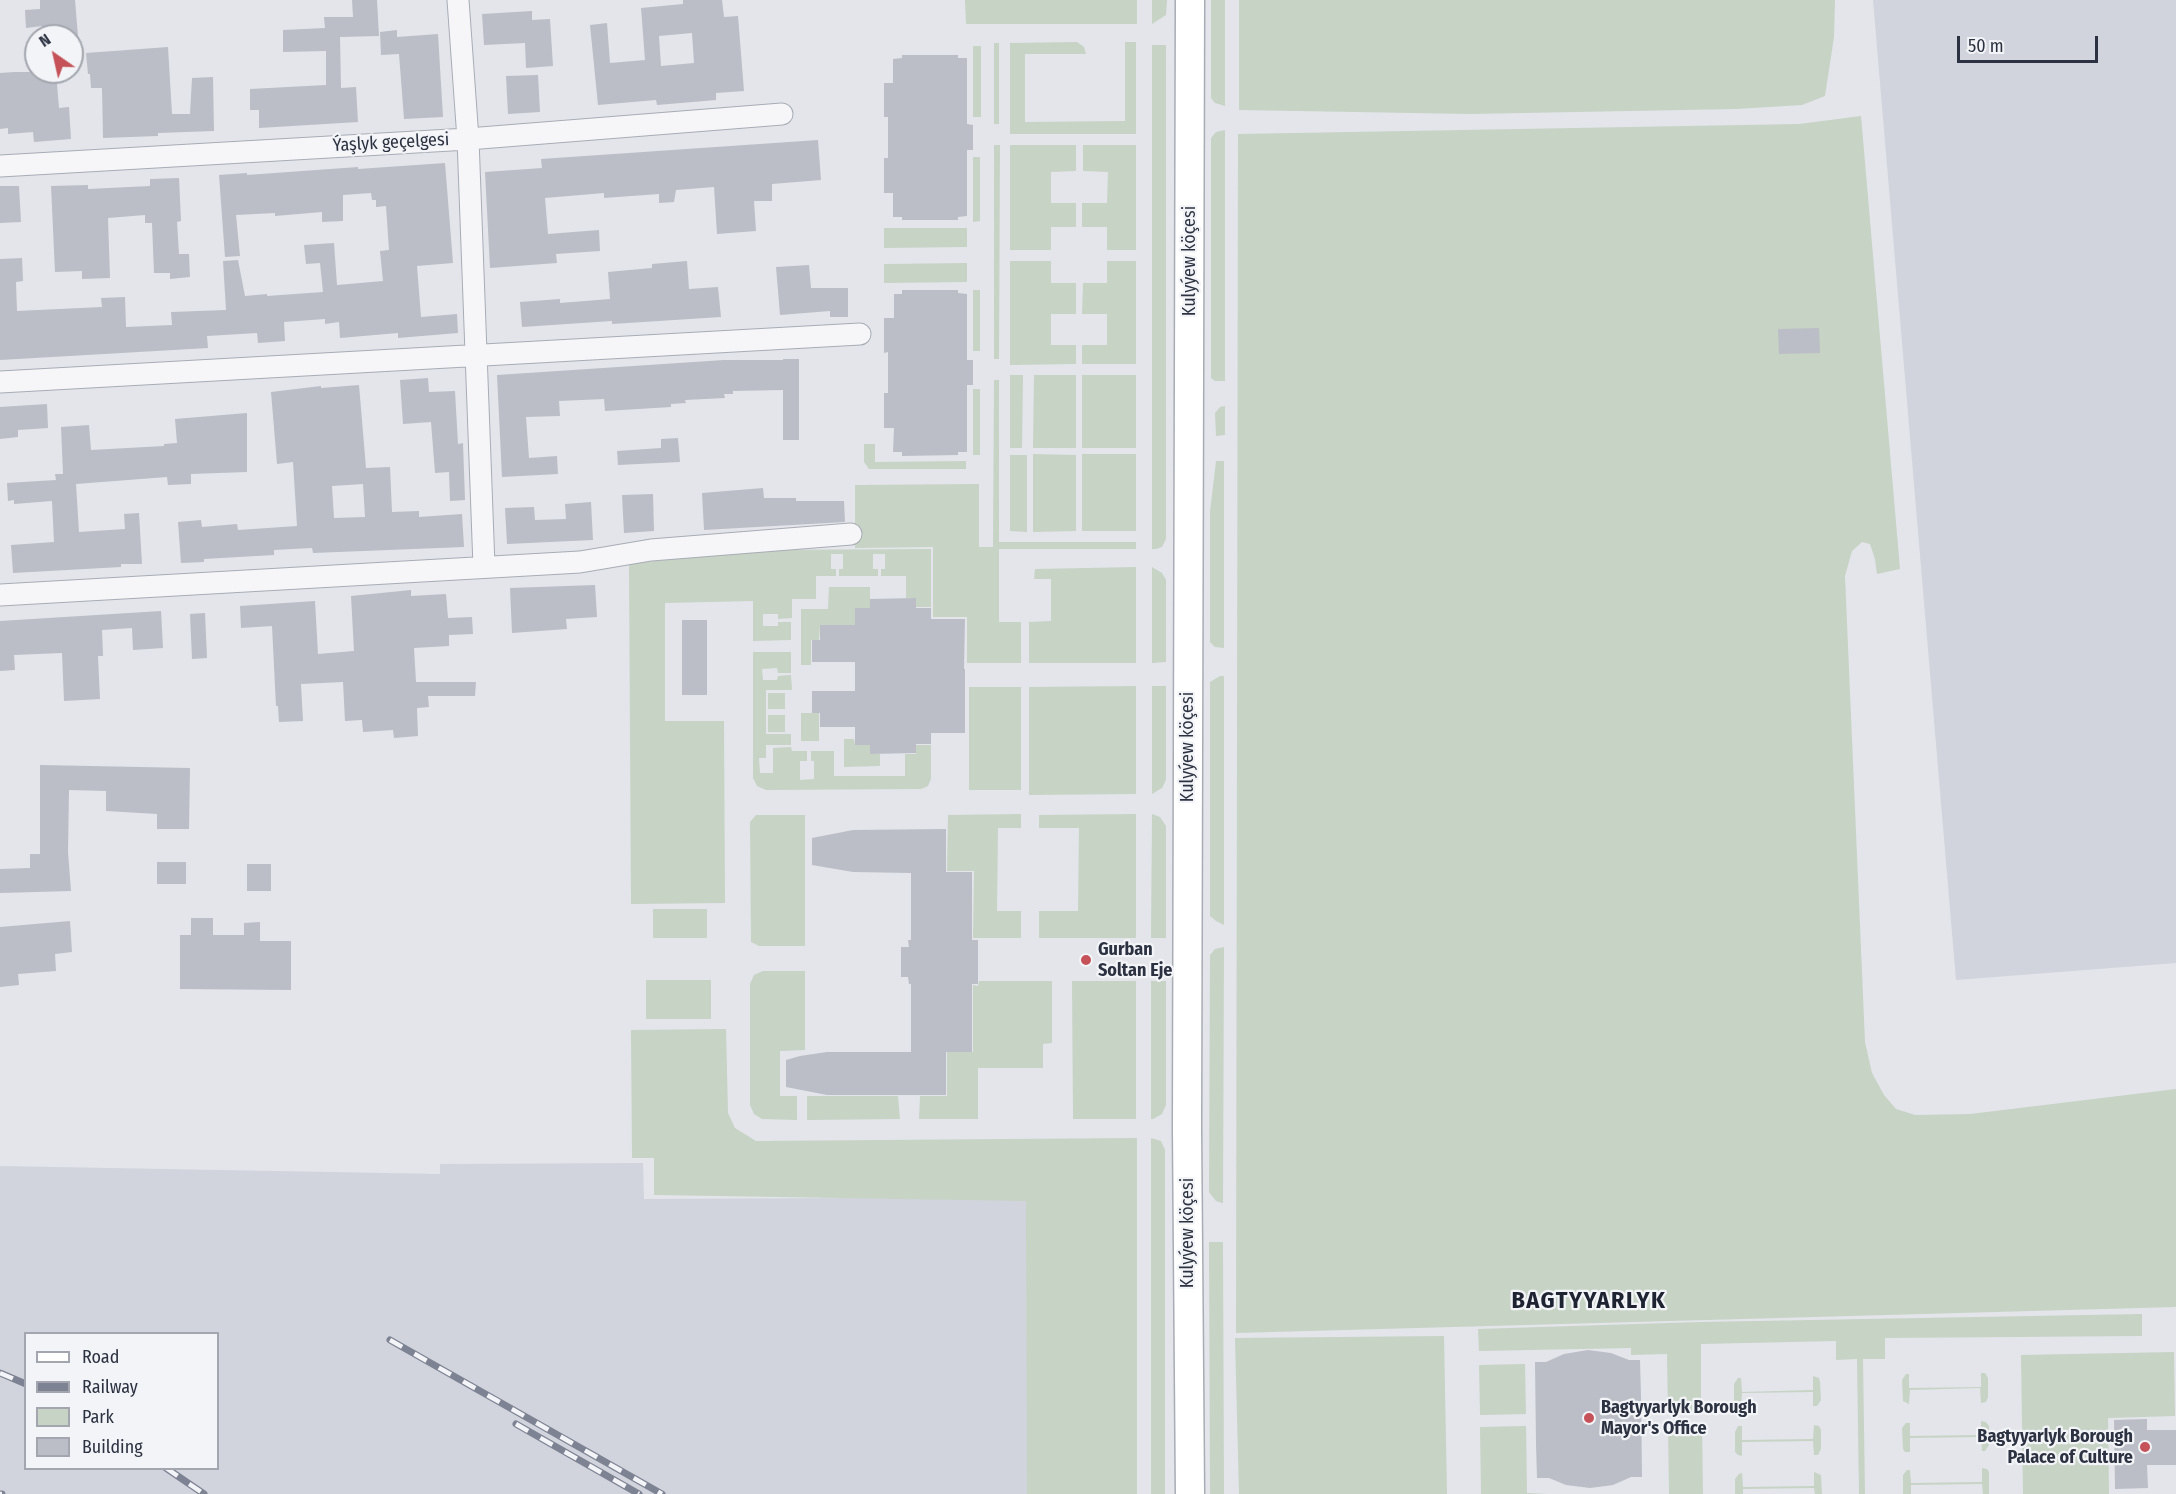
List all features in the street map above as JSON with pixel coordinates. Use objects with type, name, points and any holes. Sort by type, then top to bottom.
[{"type":"street","points":[[458,0],[468,139],[483,567]]},
{"type":"street","name":"Kulyýew köçesi","points":[[1190,0],[1187,1094],[1190,1494]]},
{"type":"street","name":"Ýaşlyk geçelgesi","points":[[0,166],[468,139],[782,114]]},
{"type":"street","points":[[0,382],[860,334]]},
{"type":"street","points":[[0,595],[580,562],[651,550],[851,534]]},
{"type":"shaded area","points":[[1873,0],[2176,0],[2176,963],[1956,980]]},
{"type":"shaded area","points":[[643,1163],[644,1199],[1048,1197],[1046,1494],[0,1494],[0,1166],[440,1174],[440,1164]]},
{"type":"green space","points":[[965,0],[1137,0],[1137,24],[966,24]]},
{"type":"green space","points":[[1152,0],[1167,0],[1166,15],[1152,24]]},
{"type":"green space","points":[[1211,0],[1225,0],[1225,106],[1215,103],[1211,98]]},
{"type":"green space","points":[[1239,0],[1835,0],[1834,37],[1825,96],[1802,105],[1736,109],[1470,114],[1239,110]]},
{"type":"green space","points":[[1077,42],[1084,47],[1086,54],[1025,54],[1025,122],[1125,121],[1125,42],[1136,42],[1136,134],[1010,134],[1010,43]]},
{"type":"green space","points":[[994,43],[999,43],[999,124],[994,124]]},
{"type":"green space","points":[[1152,45],[1166,45],[1166,539],[1162,547],[1156,549],[1152,549]]},
{"type":"green space","points":[[973,46],[981,46],[981,117],[973,117]]},
{"type":"green space","points":[[1861,116],[1900,569],[1877,574],[1870,544],[1862,542],[1852,551],[1845,576],[1865,1042],[1872,1073],[1884,1095],[1896,1109],[1915,1115],[1970,1114],[2176,1089],[2176,1307],[1236,1333],[1238,134],[1799,124]]},
{"type":"green space","points":[[1225,130],[1225,381],[1215,381],[1211,378],[1211,138],[1216,132]]},
{"type":"green space","points":[[994,145],[1000,145],[999,359],[994,359]]},
{"type":"green space","points":[[1010,145],[1076,145],[1076,171],[1051,172],[1051,203],[1076,203],[1076,227],[1051,227],[1051,250],[1010,250]]},
{"type":"green space","points":[[1083,145],[1136,145],[1136,250],[1107,250],[1107,227],[1082,227],[1082,203],[1107,203],[1108,172],[1083,171]]},
{"type":"green space","points":[[973,157],[980,157],[980,221],[973,222]]},
{"type":"green space","points":[[884,228],[967,228],[967,247],[884,248]]},
{"type":"green space","points":[[1010,261],[1051,261],[1051,283],[1076,283],[1076,314],[1051,314],[1051,345],[1076,345],[1076,364],[1010,365]]},
{"type":"green space","points":[[1107,261],[1136,261],[1136,364],[1082,364],[1082,345],[1107,345],[1107,314],[1082,314],[1083,283],[1107,283]]},
{"type":"green space","points":[[967,263],[967,282],[884,283],[884,264]]},
{"type":"green space","points":[[973,290],[980,290],[980,351],[973,351]]},
{"type":"green space","points":[[1010,375],[1023,375],[1022,448],[1010,448]]},
{"type":"green space","points":[[1034,375],[1076,375],[1076,448],[1033,448]]},
{"type":"green space","points":[[1082,375],[1136,375],[1136,448],[1082,448]]},
{"type":"green space","points":[[994,380],[999,380],[999,542],[1136,542],[1136,549],[999,549],[999,622],[1021,622],[1021,663],[967,663],[967,617],[933,617],[933,547],[855,548],[855,485],[979,484],[979,547],[993,547]]},
{"type":"green space","points":[[973,389],[980,389],[980,455],[973,455]]},
{"type":"green space","points":[[1225,406],[1225,435],[1216,436],[1215,413],[1220,407]]},
{"type":"green space","points":[[864,444],[875,444],[875,462],[966,461],[966,469],[869,469],[864,462]]},
{"type":"green space","points":[[1033,454],[1076,455],[1076,531],[1033,532]]},
{"type":"green space","points":[[1082,454],[1136,454],[1136,531],[1082,531]]},
{"type":"green space","points":[[1010,455],[1027,455],[1027,532],[1010,531]]},
{"type":"green space","points":[[1216,461],[1224,461],[1224,648],[1215,647],[1210,642],[1210,512]]},
{"type":"green space","points":[[931,549],[931,607],[916,607],[916,598],[906,598],[906,576],[881,576],[881,569],[885,569],[885,554],[873,554],[873,569],[878,569],[878,576],[839,576],[839,569],[843,569],[843,554],[831,554],[831,569],[836,569],[836,576],[816,576],[816,599],[792,599],[792,618],[778,619],[778,614],[763,614],[763,626],[778,626],[778,622],[791,622],[791,640],[753,641],[753,601],[665,603],[665,721],[724,721],[725,903],[631,904],[629,564],[753,550]]},
{"type":"green space","points":[[1136,567],[1136,663],[1029,663],[1029,622],[1051,621],[1051,579],[1034,579],[1035,569]]},
{"type":"green space","points":[[1152,567],[1162,573],[1166,580],[1166,662],[1152,663]]},
{"type":"green space","points":[[829,587],[870,587],[870,608],[855,608],[855,625],[820,625],[819,640],[811,640],[811,665],[801,665],[801,609],[828,609]]},
{"type":"green space","points":[[753,652],[791,652],[791,673],[778,673],[777,668],[762,669],[763,680],[777,680],[778,676],[791,675],[792,690],[766,690],[766,734],[791,734],[791,745],[766,745],[766,758],[759,758],[760,773],[773,773],[773,748],[791,747],[792,751],[807,751],[807,761],[800,761],[800,780],[814,779],[814,761],[811,761],[811,751],[834,751],[834,776],[905,776],[905,754],[916,754],[916,745],[931,745],[931,779],[928,786],[921,789],[766,790],[757,786],[753,778]]},
{"type":"green space","points":[[1224,676],[1224,925],[1210,916],[1210,682]]},
{"type":"green space","points":[[1136,686],[1136,794],[1029,795],[1029,687]]},
{"type":"green space","points":[[1152,686],[1166,686],[1166,780],[1162,788],[1152,794]]},
{"type":"green space","points":[[969,687],[1021,687],[1021,790],[969,790]]},
{"type":"green space","points":[[768,693],[785,693],[785,709],[768,709]]},
{"type":"green space","points":[[801,713],[819,713],[819,741],[801,741]]},
{"type":"green space","points":[[768,715],[785,715],[785,732],[768,732]]},
{"type":"green space","points":[[844,739],[854,739],[855,745],[870,745],[870,754],[880,754],[880,766],[844,767]]},
{"type":"green space","points":[[1021,814],[1021,828],[998,828],[997,911],[1021,911],[1021,938],[973,938],[974,871],[947,871],[948,815]]},
{"type":"green space","points":[[1136,814],[1136,938],[1039,938],[1039,911],[1078,911],[1079,828],[1039,828],[1039,815]]},
{"type":"green space","points":[[1152,814],[1160,817],[1166,826],[1166,938],[1151,938]]},
{"type":"green space","points":[[756,815],[805,815],[805,946],[759,946],[751,942],[750,822]]},
{"type":"green space","points":[[653,909],[707,909],[707,938],[653,938]]},
{"type":"green space","points":[[1224,947],[1222,1203],[1216,1201],[1209,1192],[1210,955],[1215,949]]},
{"type":"green space","points":[[763,971],[805,971],[805,1050],[780,1051],[780,1096],[797,1096],[797,1120],[762,1119],[754,1114],[750,1105],[750,984],[754,975]]},
{"type":"green space","points":[[646,980],[711,980],[711,1019],[646,1019]]},
{"type":"green space","points":[[979,981],[1052,981],[1052,1043],[1043,1044],[1043,1068],[978,1068],[978,1119],[919,1119],[920,1096],[947,1096],[947,1052],[973,1052],[973,985],[978,986]]},
{"type":"green space","points":[[1072,981],[1136,981],[1136,1119],[1073,1119]]},
{"type":"green space","points":[[1151,981],[1166,981],[1166,1105],[1162,1114],[1153,1119],[1151,1119]]},
{"type":"green space","points":[[726,1029],[728,1113],[735,1128],[756,1141],[1137,1138],[1137,1494],[1027,1494],[1026,1201],[654,1195],[654,1158],[632,1158],[631,1030]]},
{"type":"green space","points":[[807,1096],[898,1096],[900,1119],[807,1120]]},
{"type":"green space","points":[[1151,1138],[1161,1141],[1165,1150],[1165,1494],[1151,1494]]},
{"type":"green space","points":[[1209,1242],[1223,1242],[1224,1494],[1210,1494]]},
{"type":"green space","points":[[2142,1314],[2142,1336],[1885,1338],[1885,1359],[1863,1359],[1865,1494],[1859,1494],[1857,1359],[1836,1360],[1836,1341],[1701,1344],[1701,1411],[1668,1412],[1667,1354],[1631,1355],[1631,1348],[1479,1351],[1478,1329],[1700,1322]]},
{"type":"green space","points":[[1444,1336],[1447,1494],[1239,1494],[1235,1338]]},
{"type":"green space","points":[[2174,1352],[2175,1416],[2108,1418],[2109,1494],[2023,1494],[2021,1355]]},
{"type":"green space","points":[[1525,1364],[1526,1414],[1480,1415],[1479,1365]]},
{"type":"green space","points":[[1981,1373],[1985,1373],[1988,1378],[1986,1402],[1981,1403],[1980,1388],[1910,1390],[1909,1404],[1903,1401],[1902,1380],[1906,1374],[1909,1374],[1909,1388],[1981,1387]]},
{"type":"green space","points":[[1813,1376],[1819,1378],[1820,1382],[1821,1400],[1817,1406],[1813,1406],[1813,1392],[1742,1393],[1741,1408],[1734,1404],[1734,1384],[1738,1378],[1741,1378],[1742,1392],[1813,1390]]},
{"type":"green space","points":[[1981,1421],[1986,1422],[1989,1426],[1989,1445],[1985,1451],[1982,1451],[1981,1437],[1910,1438],[1910,1452],[1905,1452],[1903,1449],[1902,1428],[1906,1423],[1910,1423],[1910,1436],[1981,1435]]},
{"type":"green space","points":[[1702,1423],[1703,1494],[1669,1494],[1668,1424]]},
{"type":"green space","points":[[1814,1425],[1819,1426],[1821,1430],[1821,1449],[1818,1455],[1814,1455],[1813,1441],[1742,1442],[1742,1456],[1735,1452],[1735,1432],[1738,1426],[1742,1426],[1742,1440],[1813,1439]]},
{"type":"green space","points":[[1526,1426],[1527,1493],[1547,1494],[1481,1494],[1480,1427]]},
{"type":"green space","points":[[1982,1468],[1989,1472],[1989,1494],[1983,1494],[1982,1484],[1911,1485],[1911,1494],[1903,1494],[1903,1475],[1907,1470],[1910,1470],[1911,1483],[1982,1482]]},
{"type":"green space","points":[[1814,1472],[1821,1475],[1822,1494],[1815,1494],[1814,1488],[1743,1489],[1743,1494],[1735,1494],[1735,1479],[1742,1473],[1743,1487],[1814,1486]]},
{"type":"building","points":[[40,0],[75,0],[77,24],[26,24],[25,10],[40,9]]},
{"type":"building","points":[[352,0],[377,0],[379,36],[340,37],[341,88],[356,87],[358,122],[259,128],[259,110],[250,110],[250,89],[326,85],[326,51],[283,52],[283,30],[325,28],[324,17],[353,17]]},
{"type":"building","points":[[683,0],[722,0],[724,17],[738,16],[744,91],[716,93],[716,100],[657,105],[656,100],[598,105],[590,25],[607,23],[610,63],[645,60],[641,8],[683,4]],"holes":[[[692,33],[694,63],[661,66],[659,36]]]},
{"type":"building","points":[[532,11],[532,20],[550,19],[553,66],[526,68],[525,43],[484,45],[482,14]]},
{"type":"building","points":[[397,30],[397,37],[438,34],[443,117],[404,119],[399,54],[381,55],[380,32]]},
{"type":"building","points":[[168,47],[172,114],[190,114],[192,78],[213,77],[214,131],[103,138],[102,88],[91,88],[86,53]]},
{"type":"building","points":[[902,55],[958,55],[958,58],[967,58],[967,124],[973,125],[973,150],[967,150],[967,216],[958,217],[958,220],[902,220],[902,217],[893,217],[893,193],[884,193],[884,158],[888,158],[888,117],[884,117],[884,83],[893,83],[893,59],[902,58]]},
{"type":"building","points":[[24,72],[24,84],[57,84],[59,108],[69,107],[71,139],[34,142],[33,132],[8,134],[8,128],[0,129],[0,73]]},
{"type":"building","points":[[538,75],[540,112],[508,114],[506,76]]},
{"type":"building","points":[[818,140],[821,180],[772,184],[772,201],[754,201],[756,231],[717,234],[714,187],[676,190],[674,202],[659,203],[659,194],[604,198],[604,193],[545,198],[548,234],[599,230],[600,251],[556,254],[557,263],[490,268],[485,172],[542,168],[541,159]]},
{"type":"building","points":[[445,163],[453,263],[417,266],[421,317],[457,314],[458,333],[398,338],[398,333],[340,338],[339,322],[325,324],[325,319],[284,322],[285,341],[258,343],[257,333],[207,336],[208,348],[0,360],[0,259],[22,258],[23,281],[16,282],[17,311],[102,307],[101,298],[125,297],[126,327],[172,325],[171,312],[226,310],[223,261],[238,260],[245,296],[323,292],[320,263],[306,264],[304,245],[334,243],[337,285],[383,281],[380,251],[389,250],[386,206],[376,207],[376,200],[372,200],[371,193],[343,195],[343,221],[322,222],[322,212],[275,216],[275,213],[236,215],[240,256],[225,257],[219,175]]},
{"type":"building","points":[[179,178],[181,221],[177,222],[179,254],[189,254],[190,277],[170,279],[170,273],[154,273],[152,223],[145,223],[145,215],[108,218],[110,278],[82,279],[82,271],[55,272],[51,186],[88,185],[88,189],[150,186],[150,179]]},
{"type":"building","points":[[0,186],[19,186],[21,222],[0,223]]},
{"type":"building","points":[[687,261],[689,289],[718,287],[721,317],[522,327],[520,302],[560,299],[560,303],[610,299],[608,272],[652,268],[652,264]]},
{"type":"building","points":[[809,265],[811,288],[848,288],[848,317],[830,317],[830,311],[780,315],[776,267]]},
{"type":"building","points":[[902,290],[958,290],[958,293],[967,294],[967,360],[973,360],[973,385],[967,385],[967,452],[958,452],[958,455],[902,456],[902,452],[893,452],[894,428],[884,428],[884,393],[888,393],[888,352],[884,353],[884,318],[894,318],[894,294],[902,294]]},
{"type":"building","points":[[1819,328],[1820,353],[1779,354],[1778,329]]},
{"type":"building","points":[[799,359],[799,440],[783,440],[783,390],[733,391],[733,394],[724,394],[725,398],[685,400],[686,403],[671,404],[671,407],[605,411],[604,399],[559,401],[560,416],[526,417],[529,458],[557,456],[558,474],[502,477],[497,375],[724,360]]},
{"type":"building","points":[[428,378],[429,392],[455,391],[458,444],[463,443],[465,500],[450,501],[449,472],[435,473],[431,422],[403,424],[400,380]]},
{"type":"building","points":[[359,385],[366,468],[390,467],[392,512],[419,511],[419,517],[462,514],[464,547],[313,553],[312,548],[274,550],[274,555],[204,559],[204,562],[181,563],[178,522],[201,520],[202,527],[237,524],[238,530],[297,526],[293,462],[277,464],[271,392],[321,386],[321,388]],"holes":[[[363,484],[365,517],[334,518],[332,486]]]},
{"type":"building","points":[[47,404],[48,428],[18,430],[18,437],[0,439],[0,407]]},
{"type":"building","points":[[247,413],[247,472],[191,474],[191,484],[168,485],[167,477],[76,484],[79,532],[125,529],[124,514],[139,513],[142,564],[13,573],[11,545],[54,542],[52,501],[14,504],[14,500],[8,501],[7,483],[56,480],[55,474],[63,474],[61,427],[89,425],[91,450],[164,446],[164,444],[177,443],[175,419]]},
{"type":"building","points":[[678,438],[680,462],[618,465],[617,451],[661,448],[661,439]]},
{"type":"building","points":[[763,488],[764,498],[844,501],[845,522],[704,530],[702,493]]},
{"type":"building","points":[[653,494],[654,531],[624,533],[622,495]]},
{"type":"building","points":[[591,502],[593,540],[507,544],[505,508],[534,507],[535,520],[566,519],[565,504]]},
{"type":"building","points":[[595,585],[597,617],[566,619],[567,629],[512,633],[510,588]]},
{"type":"building","points":[[411,590],[411,596],[446,594],[448,618],[472,617],[473,634],[449,635],[449,646],[414,648],[416,682],[476,682],[475,696],[428,696],[429,707],[417,708],[418,736],[394,738],[393,730],[363,732],[362,720],[345,721],[343,682],[301,684],[303,721],[279,722],[278,706],[276,706],[272,626],[241,628],[240,606],[315,601],[318,654],[354,651],[351,596]]},
{"type":"building","points":[[916,598],[916,608],[931,608],[931,619],[965,619],[965,733],[931,733],[931,744],[916,744],[916,753],[870,754],[870,745],[855,745],[855,727],[820,727],[820,713],[812,713],[812,691],[855,691],[855,662],[812,662],[812,640],[820,640],[820,625],[855,625],[855,608],[870,608],[870,599]]},
{"type":"building","points":[[161,611],[163,648],[133,650],[132,628],[102,630],[103,656],[98,656],[100,699],[64,701],[62,653],[14,655],[15,670],[0,671],[0,621]]},
{"type":"building","points":[[205,613],[207,658],[192,659],[190,614]]},
{"type":"building","points":[[682,620],[707,620],[707,695],[682,695]]},
{"type":"building","points":[[40,765],[190,768],[189,829],[157,829],[157,814],[106,811],[106,791],[69,790],[68,852],[71,891],[0,893],[0,869],[30,868],[30,854],[40,854]]},
{"type":"building","points":[[946,829],[946,872],[972,872],[972,940],[978,940],[978,984],[972,984],[972,1052],[946,1052],[946,1095],[827,1095],[786,1087],[786,1060],[800,1056],[827,1052],[911,1052],[911,984],[909,984],[908,977],[901,977],[901,947],[909,947],[908,940],[911,940],[911,873],[853,872],[812,865],[812,838],[853,830]]},
{"type":"building","points":[[157,862],[186,862],[186,884],[157,884]]},
{"type":"building","points":[[247,864],[271,864],[271,891],[247,891]]},
{"type":"building","points":[[191,918],[213,918],[213,935],[244,935],[244,923],[260,922],[260,941],[291,941],[291,990],[180,989],[180,935],[191,935]]},
{"type":"building","points":[[70,921],[72,952],[55,954],[56,971],[18,974],[19,985],[0,987],[0,927]]},
{"type":"building","name":"Bagtyyarlyk Borough Mayor's Office","points":[[1588,1350],[1611,1353],[1629,1360],[1640,1360],[1641,1397],[1642,1477],[1631,1477],[1613,1485],[1590,1488],[1566,1485],[1549,1478],[1537,1478],[1536,1444],[1535,1362],[1546,1362],[1564,1354]]},
{"type":"building","name":"Bagtyyarlyk Borough Palace of Culture","points":[[2147,1419],[2147,1430],[2176,1430],[2176,1465],[2147,1465],[2148,1488],[2115,1489],[2114,1420]]},
{"type":"railway","points":[[390,1340],[662,1494]]},
{"type":"railway","points":[[0,1373],[24,1383]]},
{"type":"railway","points":[[516,1424],[639,1494]]},
{"type":"railway","points":[[169,1470],[204,1494]]},
{"type":"place","name":"Gurban Soltan Eje","points":[[1086,960]]},
{"type":"place","name":"Bagtyyarlyk Borough Mayor's Office","points":[[1589,1418]]},
{"type":"place","name":"Bagtyyarlyk Borough Palace of Culture","points":[[2145,1447]]},
{"type":"district","name":"BAGTYYARLYK","points":[[1589,1301]]}]
